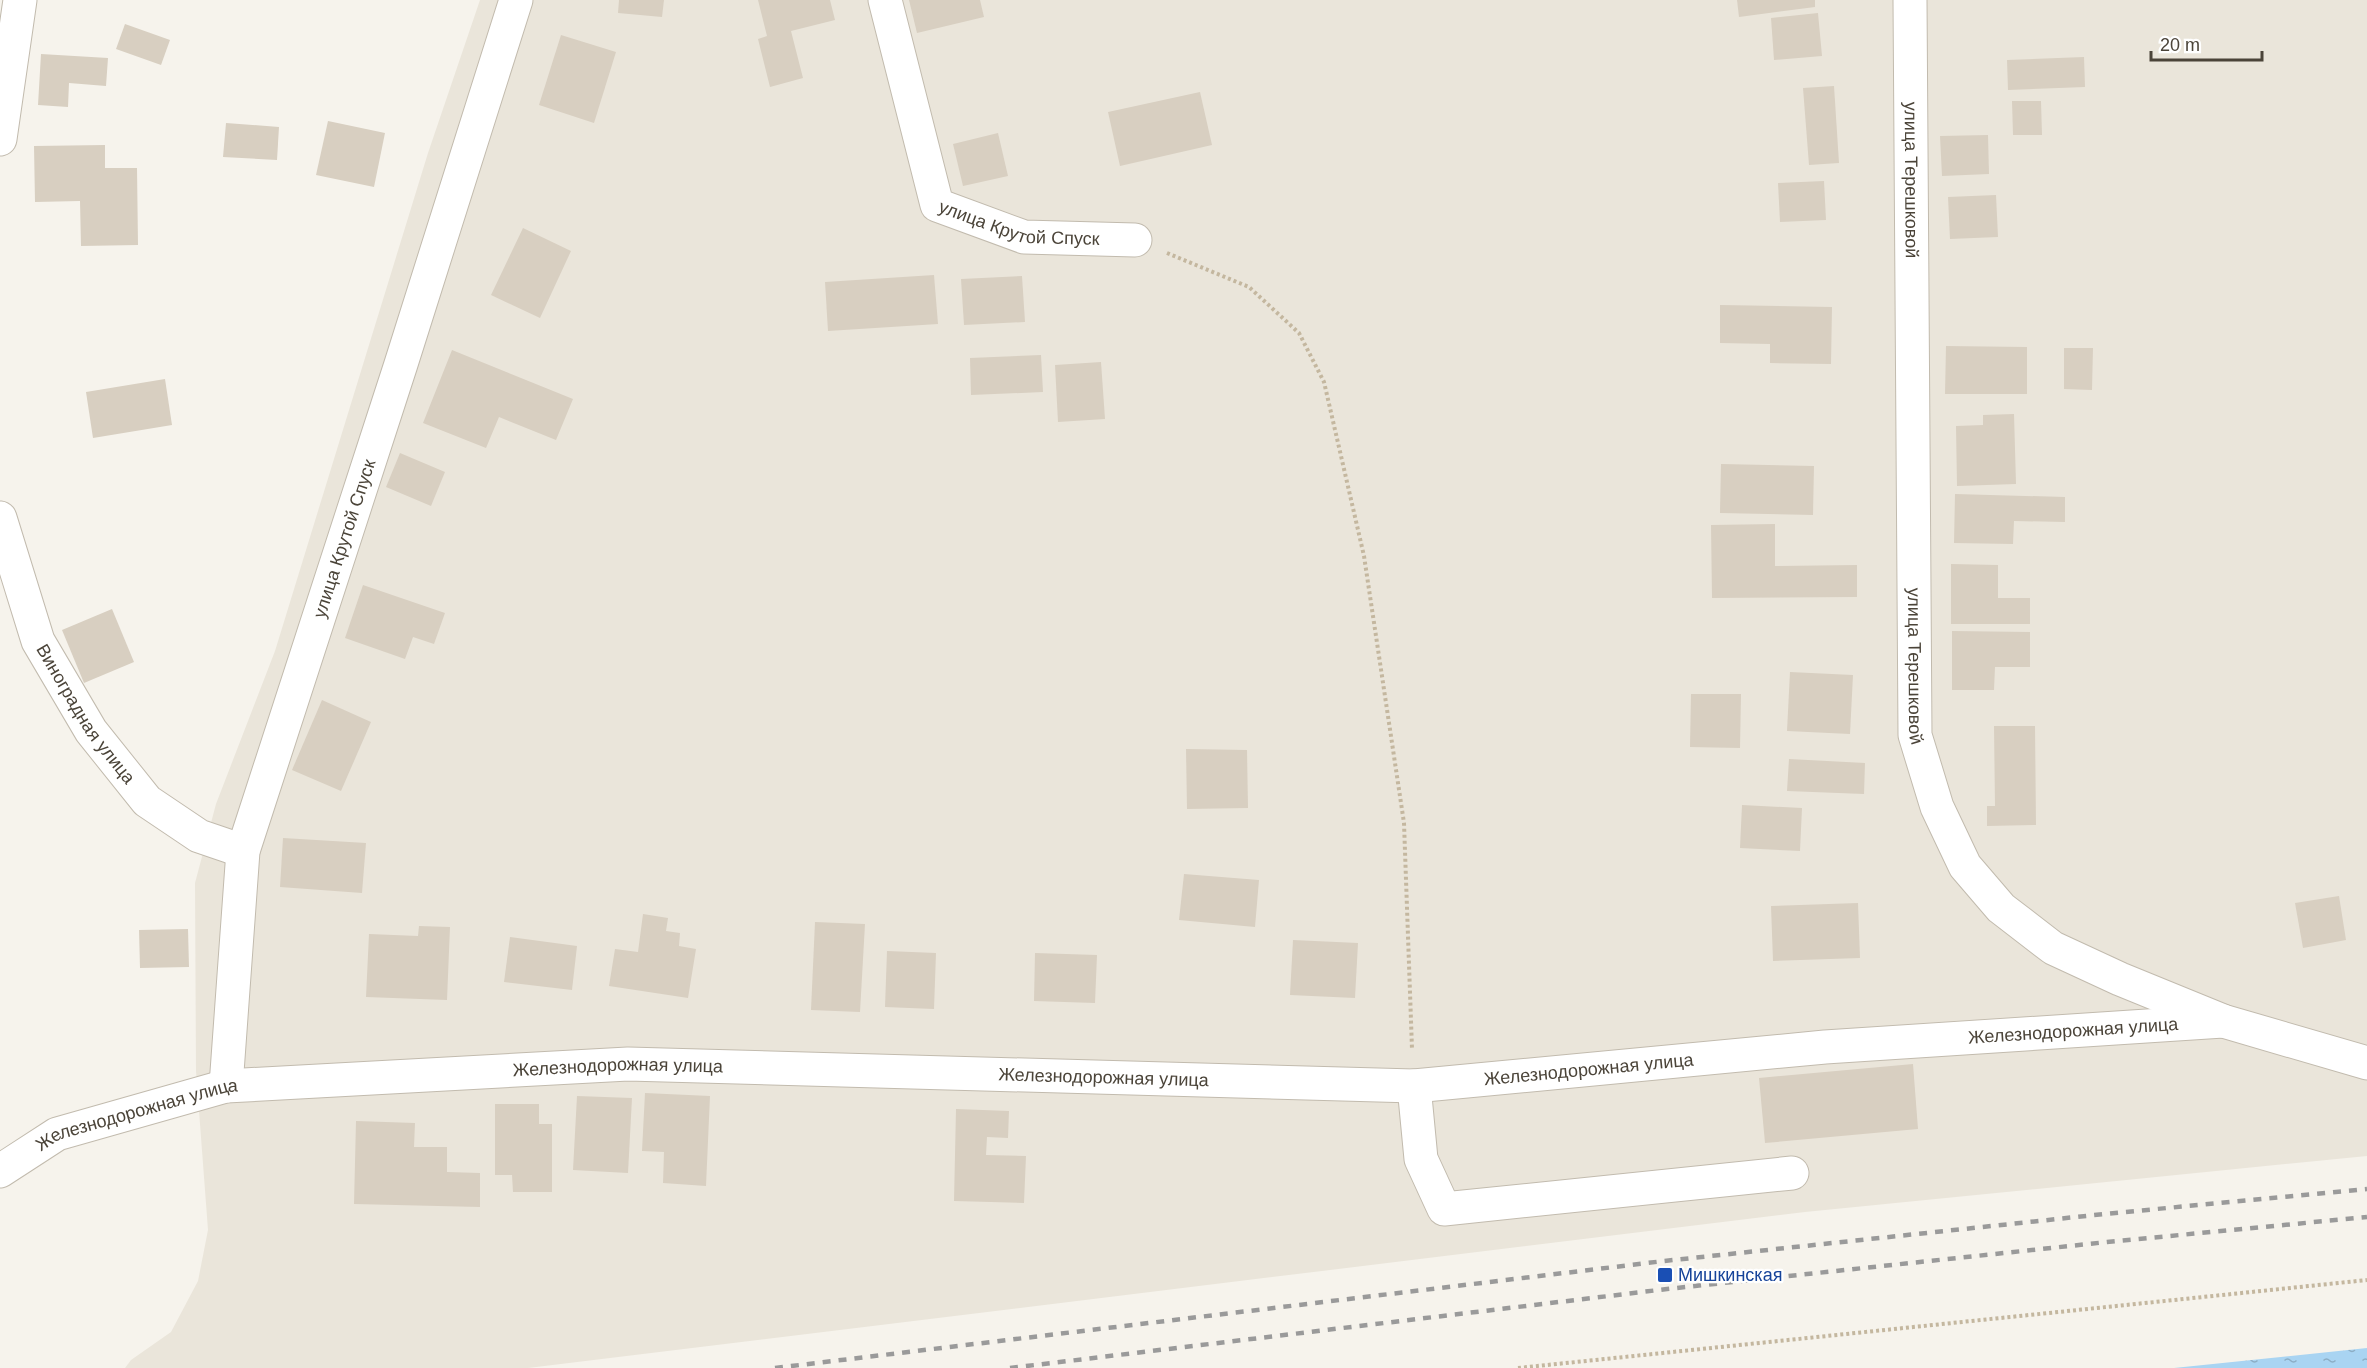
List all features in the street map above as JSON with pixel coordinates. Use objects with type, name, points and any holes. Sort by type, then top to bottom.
[{"type":"street","points":[[0,139],[20,0]]},
{"type":"street","name":"улица Крутой Спуск","points":[[226,1086],[243,851],[516,0]]},
{"type":"street","name":"улица Крутой Спуск","points":[[885,0],[937,205],[1024,237],[1135,240]]},
{"type":"street","name":"улица Терешковой","points":[[1910,0],[1915,735],[1937,807],[1965,866],[2001,908],[2053,948],[2120,979],[2223,1021],[2367,1063]]},
{"type":"street","name":"Виноградная улица","points":[[0,518],[38,641],[91,731],[147,801],[199,836],[243,851]]},
{"type":"street","name":"Железнодорожная улица","points":[[0,1171],[57,1134],[226,1086],[628,1064],[1414,1086],[1825,1047],[2223,1021]]},
{"type":"street","points":[[1414,1086],[1421,1159],[1444,1209],[1792,1173]]},
{"type":"path","points":[[1135,240],[1249,287],[1299,333],[1324,382],[1364,556],[1404,823],[1414,1086]]},
{"type":"path","points":[[1518,1368],[2367,1280]]},
{"type":"shaded area","points":[[480,0],[2367,0],[2367,1156],[1805,1212],[528,1368],[125,1368],[131,1360],[171,1332],[198,1281],[208,1230],[196,1071],[195,883],[216,804],[275,651],[428,153]]},
{"type":"water","points":[[2367,1348],[2367,1368],[2174,1368]]},
{"type":"building","points":[[619,0],[664,0],[662,17],[618,13]]},
{"type":"building","points":[[758,0],[830,0],[835,20],[791,31],[803,78],[770,87],[758,39],[767,36]]},
{"type":"building","points":[[909,0],[980,0],[984,17],[917,33]]},
{"type":"building","points":[[1737,0],[1815,0],[1815,7],[1739,17]]},
{"type":"building","points":[[1818,13],[1822,56],[1774,60],[1771,18]]},
{"type":"building","points":[[125,24],[170,40],[161,65],[116,49]]},
{"type":"building","points":[[561,35],[616,52],[594,123],[539,105]]},
{"type":"building","points":[[41,54],[108,58],[106,86],[69,83],[68,107],[38,105]]},
{"type":"building","points":[[2084,57],[2085,87],[2008,90],[2007,60]]},
{"type":"building","points":[[1834,86],[1839,163],[1809,165],[1803,88]]},
{"type":"building","points":[[1200,92],[1212,145],[1120,166],[1108,112]]},
{"type":"building","points":[[2012,101],[2041,101],[2042,135],[2013,135]]},
{"type":"building","points":[[328,121],[385,133],[374,187],[316,175]]},
{"type":"building","points":[[226,123],[279,127],[277,160],[223,157]]},
{"type":"building","points":[[998,133],[1008,176],[963,186],[953,144]]},
{"type":"building","points":[[1988,135],[1989,174],[1942,176],[1940,136]]},
{"type":"building","points":[[105,145],[105,168],[137,168],[138,245],[81,246],[80,201],[35,202],[34,146]]},
{"type":"building","points":[[1824,181],[1826,220],[1780,222],[1778,183]]},
{"type":"building","points":[[1996,195],[1998,237],[1950,239],[1948,197]]},
{"type":"building","points":[[523,228],[571,251],[540,318],[491,295]]},
{"type":"building","points":[[934,275],[938,324],[828,331],[825,282]]},
{"type":"building","points":[[1022,276],[1025,322],[964,325],[961,279]]},
{"type":"building","points":[[1720,305],[1832,307],[1831,364],[1770,363],[1770,344],[1720,343]]},
{"type":"building","points":[[1946,346],[2027,347],[2027,394],[1945,394]]},
{"type":"building","points":[[2064,348],[2093,348],[2092,390],[2064,389]]},
{"type":"building","points":[[452,350],[573,399],[556,440],[499,417],[486,448],[423,423]]},
{"type":"building","points":[[1041,355],[1043,392],[971,395],[970,358]]},
{"type":"building","points":[[1101,362],[1105,419],[1058,422],[1055,365]]},
{"type":"building","points":[[165,379],[172,425],[93,438],[86,392]]},
{"type":"building","points":[[2014,414],[2016,484],[1957,486],[1956,426],[1983,425],[1983,415]]},
{"type":"building","points":[[400,453],[445,472],[431,506],[386,487]]},
{"type":"building","points":[[1721,464],[1814,466],[1813,515],[1720,513]]},
{"type":"building","points":[[1955,494],[2065,497],[2065,522],[2014,521],[2013,544],[1954,543]]},
{"type":"building","points":[[1775,524],[1775,566],[1857,565],[1857,597],[1712,598],[1711,525]]},
{"type":"building","points":[[1951,564],[1998,565],[1998,598],[2030,598],[2030,624],[1951,624]]},
{"type":"building","points":[[363,585],[445,613],[434,644],[413,637],[405,659],[345,638]]},
{"type":"building","points":[[112,609],[134,662],[84,683],[62,630]]},
{"type":"building","points":[[1952,631],[2030,632],[2030,667],[1995,667],[1994,690],[1952,690]]},
{"type":"building","points":[[1790,672],[1853,675],[1850,734],[1787,731]]},
{"type":"building","points":[[1691,694],[1741,694],[1740,748],[1690,747]]},
{"type":"building","points":[[322,700],[371,722],[341,791],[292,770]]},
{"type":"building","points":[[1994,726],[2035,726],[2036,825],[1987,826],[1987,806],[1995,806]]},
{"type":"building","points":[[1186,749],[1247,750],[1248,808],[1187,809]]},
{"type":"building","points":[[1789,759],[1865,763],[1864,794],[1787,791]]},
{"type":"building","points":[[1742,805],[1802,808],[1800,851],[1740,848]]},
{"type":"building","points":[[283,838],[366,843],[362,893],[280,887]]},
{"type":"building","points":[[1184,874],[1259,880],[1255,927],[1179,920]]},
{"type":"building","points":[[2339,896],[2346,940],[2303,948],[2295,903]]},
{"type":"building","points":[[1858,903],[1860,958],[1773,961],[1771,906]]},
{"type":"building","points":[[643,914],[668,918],[666,931],[680,933],[679,946],[696,949],[688,998],[609,986],[615,949],[638,952]]},
{"type":"building","points":[[815,922],[865,924],[860,1012],[811,1010]]},
{"type":"building","points":[[419,926],[450,927],[447,1000],[366,997],[369,934],[418,936]]},
{"type":"building","points":[[188,929],[189,967],[140,968],[139,930]]},
{"type":"building","points":[[510,937],[577,946],[572,990],[504,982]]},
{"type":"building","points":[[1293,940],[1358,943],[1355,998],[1290,995]]},
{"type":"building","points":[[887,951],[936,953],[934,1009],[885,1007]]},
{"type":"building","points":[[1035,953],[1097,955],[1095,1003],[1034,1001]]},
{"type":"building","points":[[1913,1064],[1918,1129],[1765,1143],[1759,1078]]},
{"type":"building","points":[[645,1093],[710,1096],[706,1186],[663,1183],[664,1152],[642,1151]]},
{"type":"building","points":[[577,1096],[632,1098],[628,1173],[573,1170]]},
{"type":"building","points":[[495,1104],[539,1104],[539,1124],[552,1124],[552,1192],[513,1192],[512,1175],[495,1175]]},
{"type":"building","points":[[956,1109],[1009,1111],[1008,1138],[987,1137],[986,1155],[1026,1156],[1024,1203],[954,1201]]},
{"type":"building","points":[[356,1121],[415,1123],[414,1147],[447,1147],[447,1172],[480,1173],[480,1207],[354,1204]]},
{"type":"railway","points":[[775,1368],[1664,1261],[2104,1214],[2367,1189]]},
{"type":"railway","points":[[1010,1368],[1667,1289],[2367,1217]]},
{"type":"place","name":"Мишкинская","points":[[1665,1275]]}]
